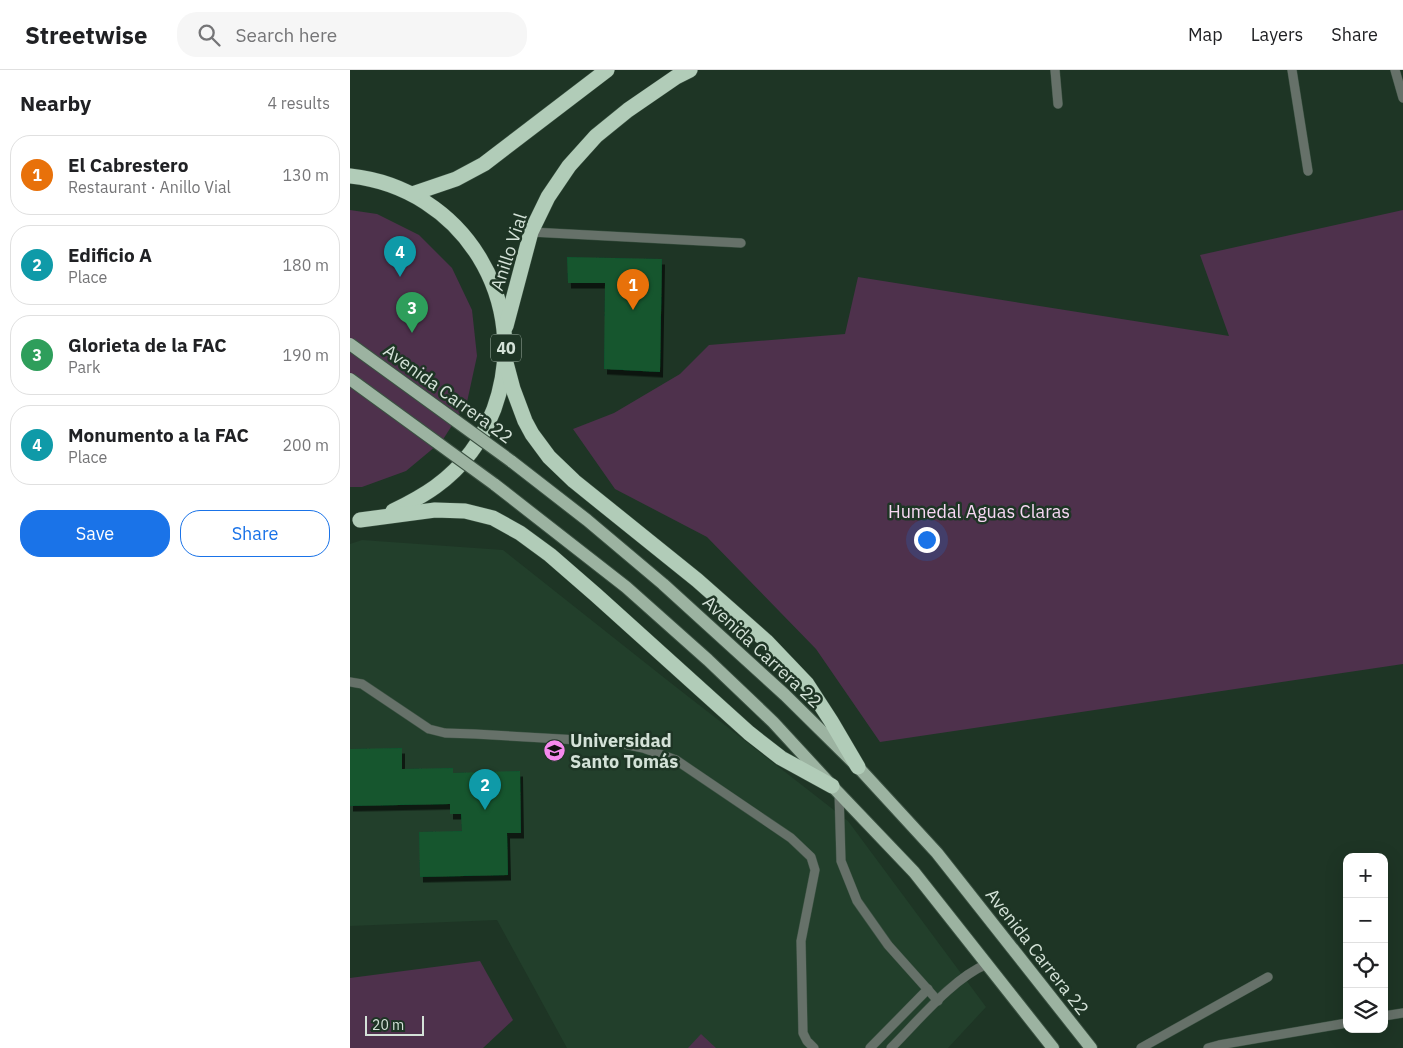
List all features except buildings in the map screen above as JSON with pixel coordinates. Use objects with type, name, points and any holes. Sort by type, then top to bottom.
[{"type":"highway","points":[[412,194],[456,179],[484,164],[607,70]]},
{"type":"highway","name":"Anillo Vial","points":[[505,332],[531,232],[548,197],[569,166],[596,136],[628,110],[676,77],[690,70]]},
{"type":"highway","name":"40","points":[[350,176],[388,184],[412,194],[452,223],[473,248],[493,284],[501,308],[505,332],[505,359],[500,392],[488,424],[471,452],[449,477],[422,497],[392,512],[355,521]]},
{"type":"highway","points":[[505,359],[513,389],[525,421],[549,457],[574,481],[697,580],[766,641],[807,684],[858,767]]},
{"type":"highway","points":[[355,521],[434,510],[464,511],[493,518],[520,533],[550,555],[596,594],[750,733],[781,758],[836,789]]},
{"type":"main road","name":"Avenida Carrera 22","points":[[350,344],[587,520],[663,584],[785,695],[858,767],[937,853],[1091,1048]]},
{"type":"main road","points":[[350,379],[494,484],[626,587],[708,660],[773,722],[914,872],[1053,1048]]},
{"type":"lane","points":[[1055,70],[1058,104]]},
{"type":"lane","points":[[1292,70],[1308,172]]},
{"type":"lane","points":[[1395,70],[1403,98]]},
{"type":"lane","points":[[531,232],[741,243]]},
{"type":"lane","points":[[350,682],[362,684],[429,730],[445,733],[614,742],[643,748],[676,760],[791,838],[811,857],[815,870],[801,941],[803,1033],[807,1041],[814,1048]]},
{"type":"lane","points":[[836,789],[841,861],[857,901],[888,945],[938,1001]]},
{"type":"lane","points":[[891,1048],[964,977],[975,969],[987,964]]},
{"type":"lane","points":[[1141,1048],[1268,977]]},
{"type":"lane","points":[[870,1048],[928,989]]},
{"type":"lane","points":[[1388,1015],[1403,1013]]},
{"type":"lane","points":[[1208,1048],[1343,1024]]},
{"type":"shaded area","name":"Universidad Santo Tomás","points":[[362,540],[503,550],[848,821],[986,1007],[948,1048],[567,1048],[497,920],[350,926],[350,544]]},
{"type":"green space","points":[[350,210],[377,214],[419,235],[452,268],[472,310],[477,356],[467,402],[442,441],[406,471],[362,487],[350,487]]},
{"type":"green space","name":"Humedal Aguas Claras","points":[[1403,210],[1403,664],[880,742],[816,649],[707,537],[615,489],[573,429],[614,413],[680,374],[709,345],[845,334],[858,277],[1229,336],[1200,255]]},
{"type":"green space","points":[[480,961],[513,1020],[483,1048],[350,1048],[350,978]]},
{"type":"green space","points":[[701,1034],[716,1048],[688,1048]]},
{"type":"place","name":"Monumento a la FAC","points":[[400,277]]},
{"type":"place","name":"El Cabrestero","points":[[633,310]]},
{"type":"place","name":"Glorieta de la FAC","points":[[412,333]]},
{"type":"place","name":"Universidad Santo Tomás","points":[[554,751]]},
{"type":"place","name":"Edificio A","points":[[485,810]]}]
